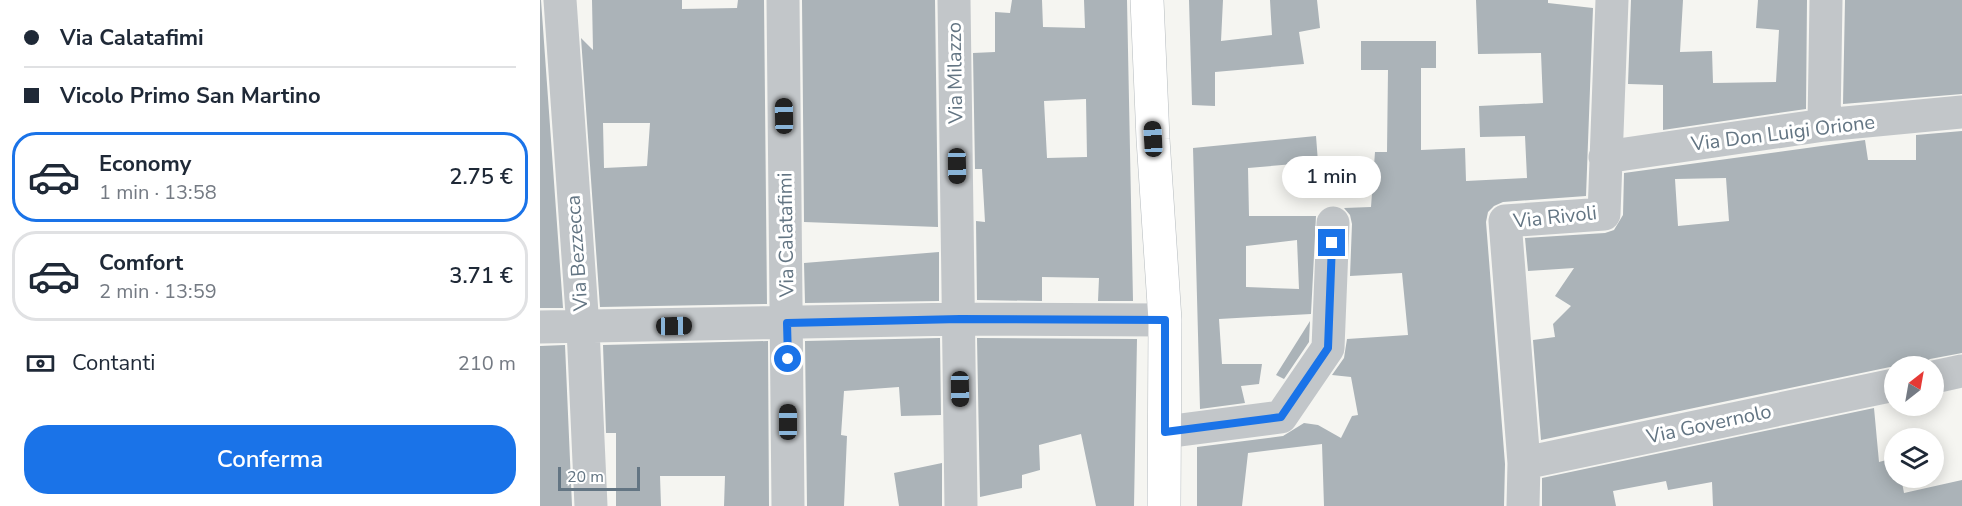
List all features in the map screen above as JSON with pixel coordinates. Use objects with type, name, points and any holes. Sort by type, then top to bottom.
[{"type":"street","name":"Via Bezzecca","points":[[560,0],[583,328],[591,506]]},
{"type":"street","name":"Via Calatafimi","points":[[783,0],[788,506]]},
{"type":"street","name":"Via Milazzo","points":[[954,0],[961,506]]},
{"type":"street","points":[[1147,0],[1153,139],[1165,320],[1164,506]]},
{"type":"street","name":"Via Rivoli","points":[[1523,506],[1524,463],[1505,221],[1604,214],[1612,0]]},
{"type":"street","points":[[1824,125],[1826,0]]},
{"type":"street","name":"Via Don Luigi Orione","points":[[1605,157],[1824,125],[1962,112]]},
{"type":"street","points":[[1165,432],[1281,417],[1328,348],[1333,222]]},
{"type":"street","points":[[540,327],[583,328],[960,319],[1165,320]]},
{"type":"street","points":[[1944,375],[1962,371]]},
{"type":"street","name":"Via Governolo","points":[[1524,463],[1884,387]]},
{"type":"building","points":[[541,0],[563,308],[540,308]]},
{"type":"building","points":[[592,0],[682,0],[682,9],[737,8],[738,0],[764,0],[767,304],[600,307],[581,38],[593,50]],"holes":[[[603,123],[650,123],[647,166],[604,168]]]},
{"type":"building","points":[[802,0],[935,0],[938,227],[804,222]]},
{"type":"building","points":[[1012,0],[1042,0],[1043,27],[1085,28],[1084,0],[1127,0],[1133,301],[1098,301],[1099,278],[1042,277],[1042,301],[977,300],[976,221],[985,222],[982,169],[975,169],[973,53],[995,52],[995,12],[1010,13]],"holes":[[[1086,99],[1087,157],[1047,158],[1044,101]]]},
{"type":"building","points":[[1189,0],[1223,0],[1221,41],[1272,35],[1270,0],[1317,0],[1320,28],[1299,32],[1304,64],[1215,72],[1215,106],[1192,105]]},
{"type":"building","points":[[1476,0],[1548,0],[1548,3],[1593,8],[1586,196],[1503,202],[1488,212],[1486,222],[1505,464],[1504,506],[1324,506],[1322,444],[1248,453],[1242,506],[1197,506],[1197,447],[1283,436],[1304,423],[1318,425],[1341,438],[1352,416],[1358,415],[1351,377],[1332,375],[1344,358],[1347,339],[1408,335],[1402,273],[1350,276],[1352,224],[1350,215],[1344,208],[1371,207],[1375,152],[1387,152],[1388,70],[1361,70],[1361,41],[1436,41],[1436,68],[1421,68],[1421,150],[1465,148],[1466,181],[1527,178],[1525,136],[1480,137],[1479,106],[1543,103],[1541,53],[1478,54]]},
{"type":"building","points":[[1631,0],[1683,0],[1680,52],[1712,51],[1713,83],[1776,82],[1779,30],[1756,28],[1758,0],[1807,0],[1806,109],[1663,130],[1663,85],[1628,84]]},
{"type":"building","points":[[1845,0],[1962,0],[1962,94],[1843,104]]},
{"type":"building","points":[[1962,131],[1962,353],[1944,356],[1884,356],[1884,368],[1541,440],[1533,340],[1555,337],[1553,324],[1571,306],[1555,296],[1574,268],[1528,271],[1525,238],[1605,233],[1614,230],[1623,215],[1624,173],[1865,140],[1868,160],[1916,160],[1916,135]],"holes":[[[1726,178],[1729,221],[1678,226],[1675,179]]]},
{"type":"building","points":[[1316,136],[1318,162],[1248,168],[1249,216],[1316,216],[1311,314],[1219,319],[1222,364],[1262,364],[1259,384],[1241,386],[1245,403],[1200,409],[1193,148]],"holes":[[[1297,240],[1299,289],[1246,287],[1246,246]]]},
{"type":"building","points":[[939,252],[939,301],[805,303],[804,263]]},
{"type":"building","points":[[1310,321],[1309,342],[1284,379],[1276,375]]},
{"type":"building","points":[[940,338],[941,415],[901,416],[899,387],[844,391],[841,435],[847,436],[844,506],[807,506],[805,341]]},
{"type":"building","points":[[977,338],[1137,339],[1134,506],[1096,506],[1081,434],[1039,445],[1040,470],[1022,475],[1022,488],[980,497]]},
{"type":"building","points":[[768,341],[769,506],[724,506],[725,476],[660,476],[661,506],[616,506],[616,433],[606,433],[603,345]]},
{"type":"building","points":[[565,345],[572,506],[540,506],[540,346]]},
{"type":"building","points":[[1874,408],[1879,462],[1884,461],[1884,488],[1903,488],[1904,493],[1926,488],[1944,488],[1944,484],[1962,480],[1962,506],[1713,506],[1712,482],[1668,490],[1666,481],[1613,491],[1616,506],[1542,506],[1542,478]]},
{"type":"building","points":[[942,463],[942,506],[899,506],[894,473]]},
{"type":"route","points":[[788,359],[787,323],[960,319],[1165,320],[1165,432],[1281,417],[1328,348],[1332,243]]}]
